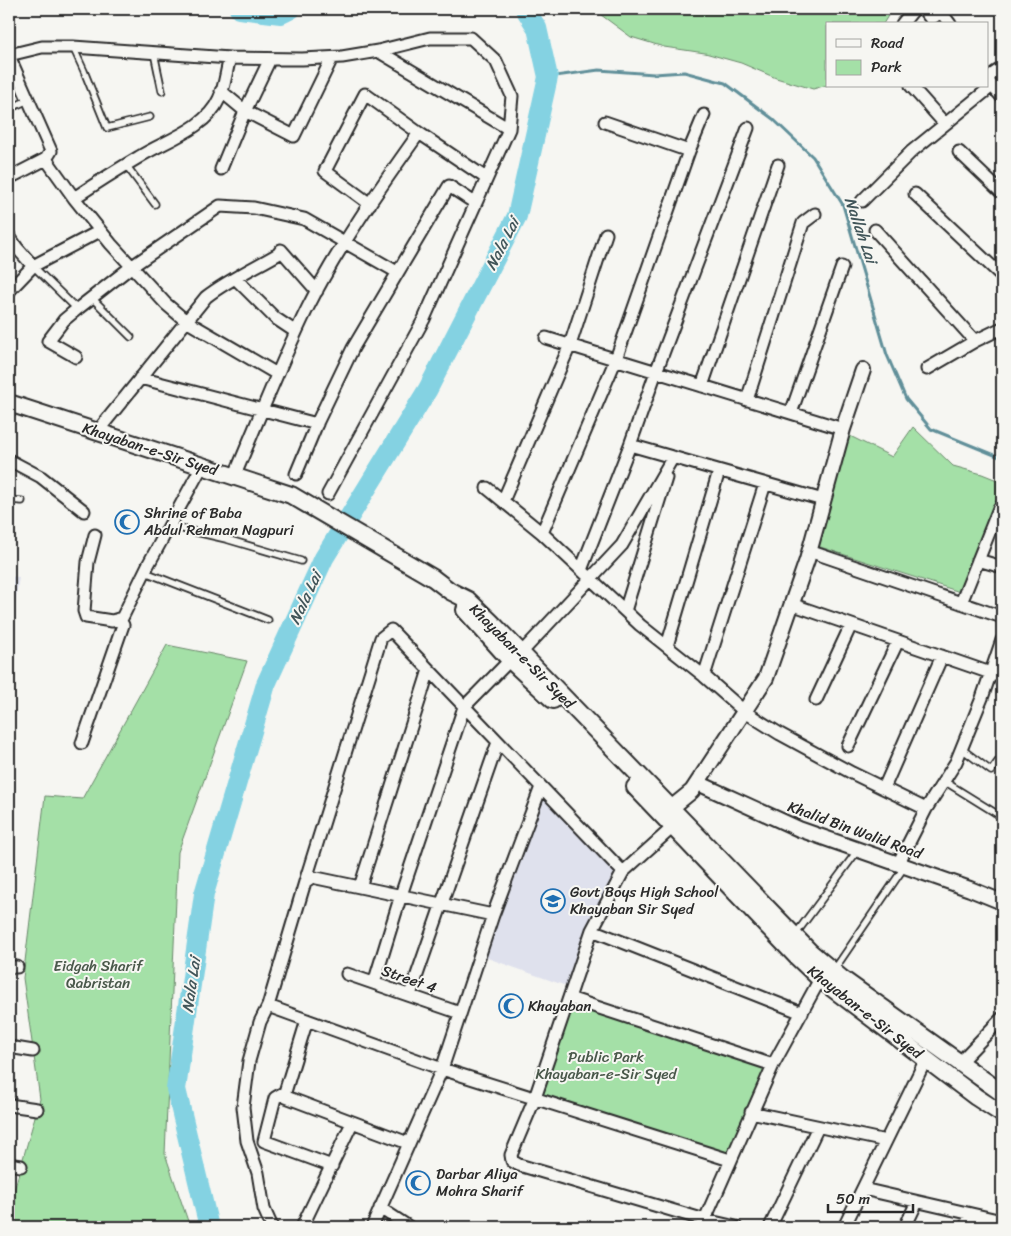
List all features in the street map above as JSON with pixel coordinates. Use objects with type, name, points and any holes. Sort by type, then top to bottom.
[{"type":"main road","name":"Khayaban-e-Sir Syed","points":[[9,403],[291,495],[468,600],[515,656],[673,827],[797,957],[960,1062],[1002,1092]]},
{"type":"main road","name":"Khayaban-e-Sir Syed","points":[[515,656],[671,808],[810,952],[826,975],[926,1059],[1002,1114]]},
{"type":"street","points":[[904,22],[914,9]]},
{"type":"street","points":[[924,9],[931,19],[941,12],[948,22]]},
{"type":"street","points":[[9,178],[46,159],[51,151],[9,55],[42,47],[73,47],[230,58],[332,58],[378,51],[430,38],[471,38],[496,61],[512,96],[509,129],[424,319],[328,494]]},
{"type":"street","points":[[378,51],[509,129]]},
{"type":"street","points":[[74,198],[141,155],[184,134],[212,111],[219,99],[230,58]]},
{"type":"street","points":[[221,91],[245,111],[294,136],[332,58]]},
{"type":"street","points":[[220,169],[270,59]]},
{"type":"street","points":[[1002,68],[989,82],[1002,97]]},
{"type":"street","points":[[913,88],[945,124]]},
{"type":"street","points":[[862,201],[912,151],[945,124],[983,88]]},
{"type":"street","points":[[370,204],[326,171],[365,94],[486,178]]},
{"type":"street","points":[[542,533],[616,359],[689,150],[704,115]]},
{"type":"street","points":[[605,122],[689,150]]},
{"type":"street","points":[[581,570],[630,445],[748,128]]},
{"type":"street","points":[[234,476],[277,374],[317,291],[346,241],[419,133]]},
{"type":"street","points":[[959,152],[1002,193]]},
{"type":"street","points":[[46,159],[100,231],[166,304],[186,321],[277,374]]},
{"type":"street","points":[[702,386],[778,165]]},
{"type":"street","points":[[296,474],[353,348],[450,186],[475,203]]},
{"type":"street","points":[[915,194],[1002,276]]},
{"type":"street","points":[[76,357],[48,341],[64,320],[131,267],[220,206],[254,208],[304,219],[346,241],[397,272]]},
{"type":"street","points":[[747,400],[803,223],[815,214]]},
{"type":"street","points":[[875,230],[975,341]]},
{"type":"street","points":[[9,291],[32,266],[100,231]]},
{"type":"street","points":[[503,501],[570,345],[606,234]]},
{"type":"street","points":[[9,236],[32,266]]},
{"type":"street","points":[[97,432],[206,297],[225,283],[278,254],[281,250],[317,291]]},
{"type":"street","points":[[791,413],[842,267]]},
{"type":"street","points":[[235,278],[275,318],[296,332]]},
{"type":"street","points":[[928,369],[975,341],[1002,328]]},
{"type":"street","points":[[546,338],[843,429]]},
{"type":"street","points":[[671,808],[692,791],[698,783],[766,678],[809,551],[843,429],[863,370]]},
{"type":"street","points":[[140,378],[317,424]]},
{"type":"street","points":[[630,445],[823,500]]},
{"type":"street","points":[[374,983],[401,895],[464,707],[591,579],[622,545],[672,457]]},
{"type":"street","points":[[625,611],[672,457]]},
{"type":"street","points":[[9,460],[41,477],[84,511]]},
{"type":"street","points":[[95,535],[88,562],[84,611],[86,617],[112,621],[122,618],[202,466]]},
{"type":"street","points":[[667,646],[719,470]]},
{"type":"street","points":[[704,676],[765,484]]},
{"type":"street","points":[[487,488],[542,533],[625,611],[745,712],[780,734],[926,808]]},
{"type":"street","points":[[961,603],[1000,508],[1002,510]]},
{"type":"street","points":[[809,551],[1002,618]]},
{"type":"street","points":[[978,560],[1002,567]]},
{"type":"street","points":[[792,604],[1002,677]]},
{"type":"street","points":[[82,744],[123,625],[118,619]]},
{"type":"street","points":[[816,700],[850,625]]},
{"type":"street","points":[[272,1227],[264,1209],[258,1174],[247,1141],[243,1107],[249,1061],[260,1022],[268,1006],[381,638],[391,630],[623,872]]},
{"type":"street","points":[[902,865],[926,808],[956,762],[1002,640]]},
{"type":"street","points":[[848,746],[898,641]]},
{"type":"street","points":[[884,788],[942,656]]},
{"type":"street","points":[[360,887],[429,670]]},
{"type":"street","points":[[410,995],[498,742]]},
{"type":"street","name":"Khalid Bin Walid Road","points":[[698,783],[799,829],[1002,902]]},
{"type":"street","points":[[372,1227],[442,1069],[493,915],[541,787]]},
{"type":"street","points":[[673,827],[623,872],[592,930],[535,1098],[511,1155],[512,1161],[519,1165],[703,1224],[736,1227]]},
{"type":"street","points":[[305,882],[312,877],[493,915]]},
{"type":"street","points":[[592,930],[802,1014]]},
{"type":"street","name":"Street 4","points":[[347,974],[460,1013]]},
{"type":"street","points":[[703,1224],[773,1065],[826,975]]},
{"type":"street","points":[[569,998],[773,1065]]},
{"type":"street","points":[[268,1006],[442,1069],[730,1160]]},
{"type":"street","points":[[960,1062],[1002,1018]]},
{"type":"street","points":[[307,1020],[285,1092],[286,1097],[408,1143]]},
{"type":"street","points":[[9,1047],[33,1050]]},
{"type":"street","points":[[844,1227],[926,1059]]},
{"type":"street","points":[[285,1092],[275,1098],[264,1141],[332,1166]]},
{"type":"street","points":[[9,1105],[37,1109]]},
{"type":"street","points":[[751,1112],[886,1141]]},
{"type":"street","points":[[302,1227],[352,1123]]},
{"type":"street","points":[[770,1227],[818,1126]]},
{"type":"street","points":[[9,1164],[21,1166]]},
{"type":"street","points":[[863,1189],[1002,1221]]},
{"type":"street","points":[[905,1227],[917,1202]]},
{"type":"street","points":[[380,1208],[409,1227]]},
{"type":"street","points":[[965,1227],[971,1214]]},
{"type":"lane","points":[[73,47],[107,128],[150,117]]},
{"type":"lane","points":[[154,53],[162,91]]},
{"type":"lane","points":[[9,110],[28,100]]},
{"type":"lane","points":[[126,165],[155,204]]},
{"type":"lane","points":[[32,266],[77,309]]},
{"type":"lane","points":[[92,298],[131,337]]},
{"type":"lane","points":[[9,500],[22,501]]},
{"type":"lane","points":[[170,526],[226,539],[301,561]]},
{"type":"lane","points":[[145,572],[268,620]]},
{"type":"lane","points":[[961,748],[991,771],[1002,756]]},
{"type":"lane","points":[[944,781],[1002,817]]},
{"type":"lane","points":[[794,936],[858,850]]},
{"type":"lane","points":[[826,975],[902,865]]},
{"type":"shaded area","points":[[9,576],[19,577],[9,644]]},
{"type":"shaded area","name":"Govt Boys High School Khayaban Sir Syed","points":[[541,787],[623,872],[572,988],[479,955]]},
{"type":"green space","points":[[593,9],[892,9],[884,22],[826,22],[826,85],[813,89],[776,78],[741,63],[705,53],[664,47],[631,37]]},
{"type":"green space","points":[[913,427],[953,466],[1002,482],[1002,488],[960,592],[811,544],[842,432],[892,457]]},
{"type":"green space","name":"Eidgah Sharif Qabristan","points":[[167,645],[247,661],[178,852],[165,1154],[190,1227],[9,1227],[9,1208],[40,1099],[23,978],[45,796],[82,799]]},
{"type":"green space","name":"Public Park Khayaban-e-Sir Syed","points":[[569,998],[773,1065],[730,1160],[535,1098]]},
{"type":"waterway","name":"Nala Lai","points":[[239,9],[281,14],[291,9]]},
{"type":"waterway","name":"Nala Lai","points":[[209,1227],[176,1089],[204,894],[266,684],[324,558],[428,389],[517,216],[548,77],[537,28],[525,9]]},
{"type":"waterway","name":"Nallah Lai","points":[[548,77],[599,70],[654,74],[684,72],[725,83],[773,119],[813,157],[843,205],[887,355],[906,399],[931,429],[1002,458]]},
{"type":"place","name":"Shrine of Baba Abdul Rehman Nagpuri","points":[[127,522]]},
{"type":"place","name":"Govt Boys High School Khayaban Sir Syed","points":[[553,901]]},
{"type":"place","name":"Khayaban","points":[[511,1006]]},
{"type":"place","name":"Darbar Aliya Mohra Sharif","points":[[418,1183]]}]
